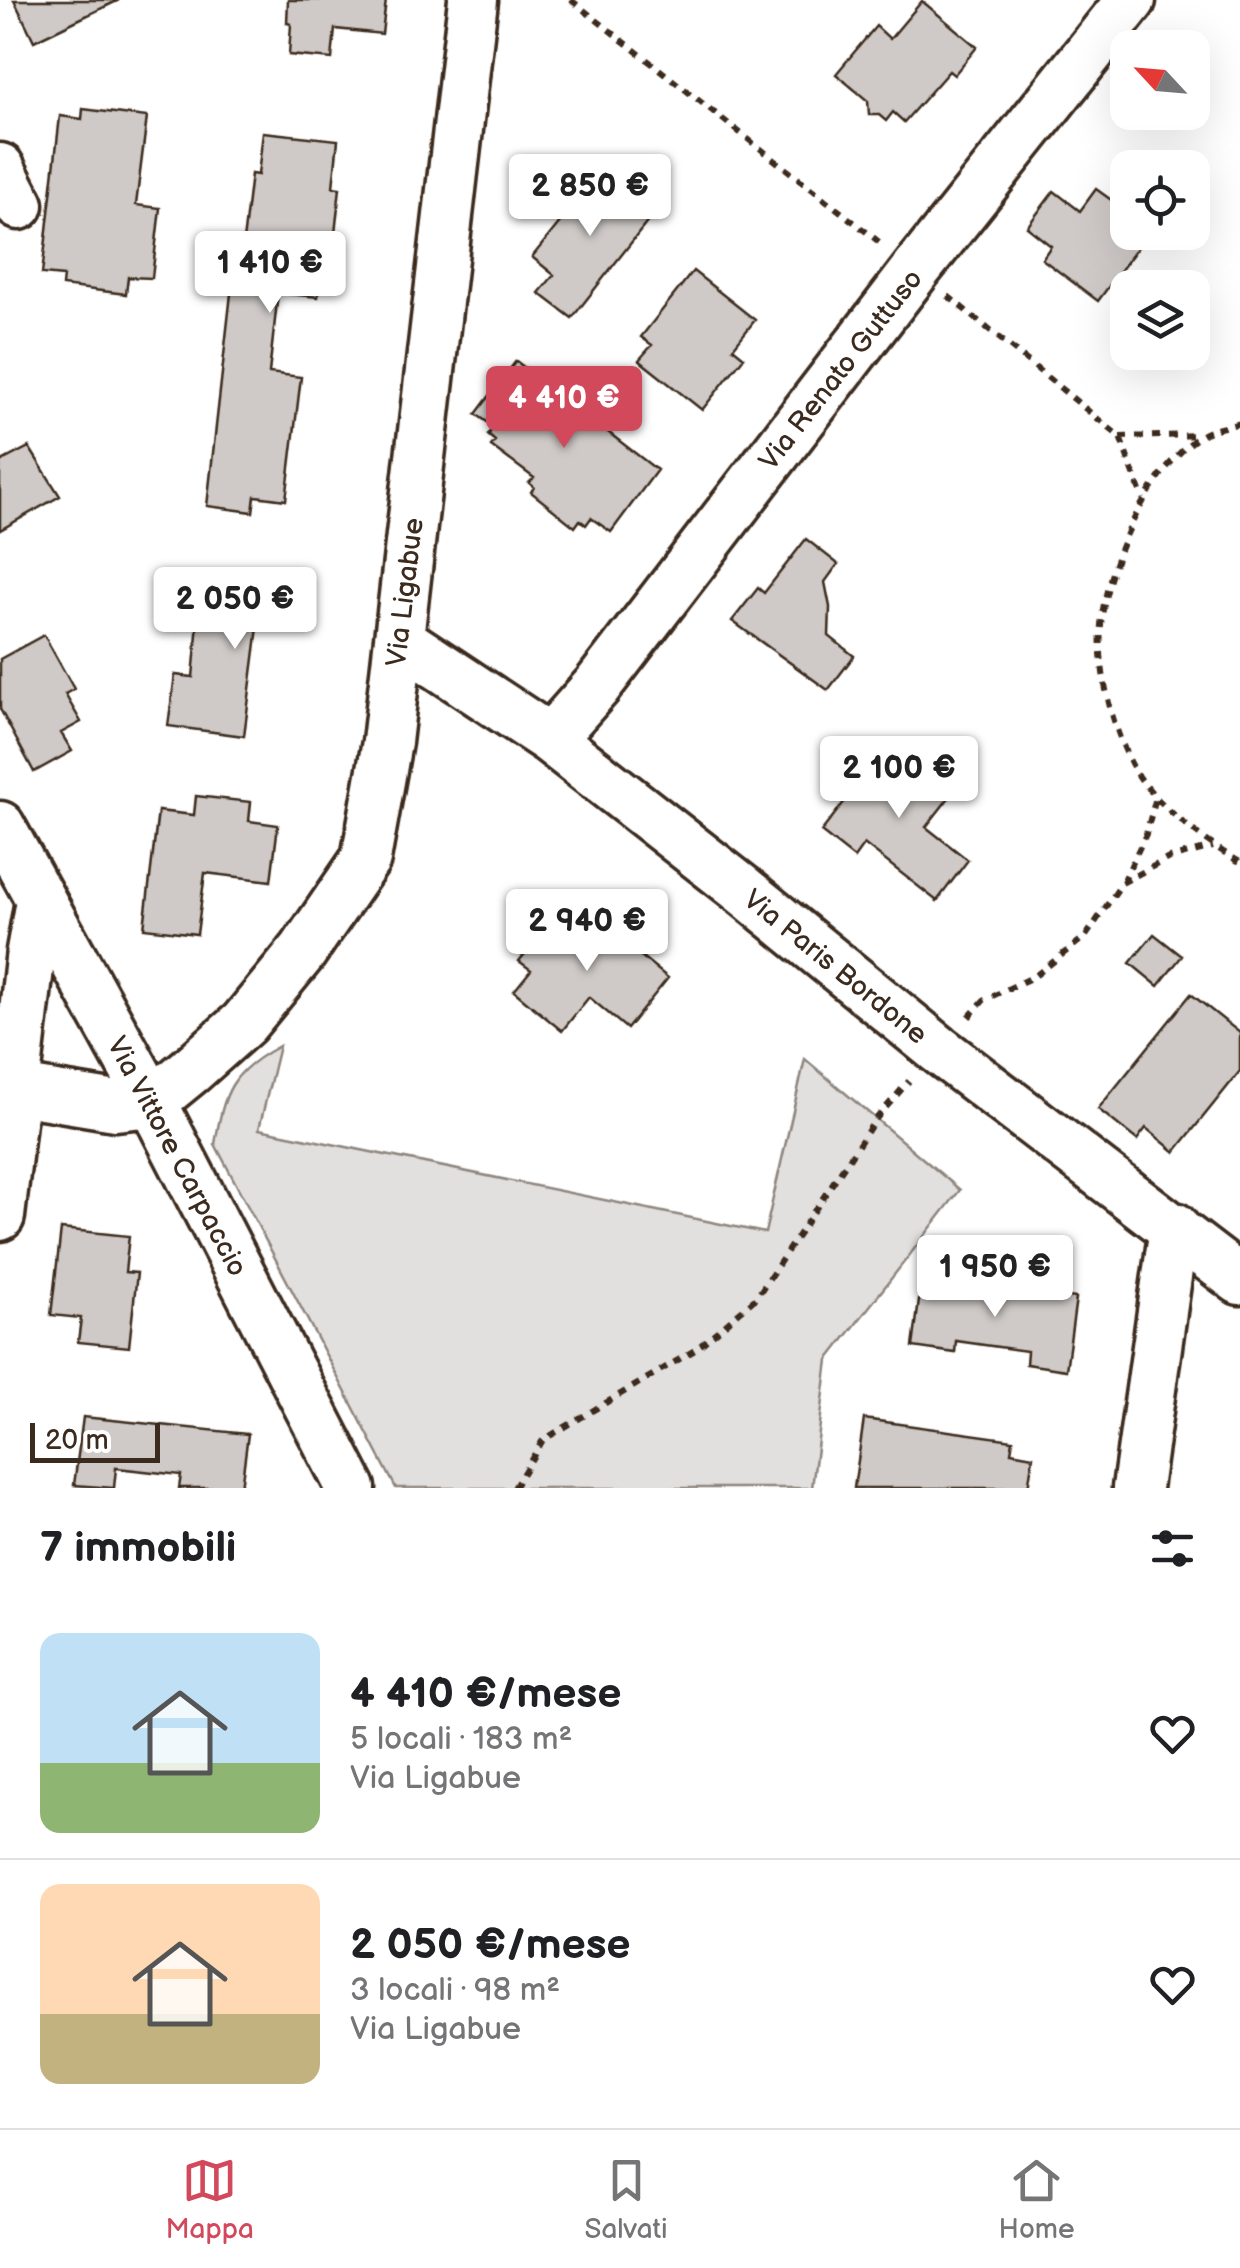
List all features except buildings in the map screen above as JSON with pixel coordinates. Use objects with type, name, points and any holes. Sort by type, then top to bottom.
[{"type":"street","name":"Via Ligabue","points":[[152,1102],[244,1023],[302,952],[366,859],[388,742],[473,0]]},
{"type":"street","name":"Via Renato Guttuso","points":[[550,739],[597,686],[916,270],[1130,0]]},
{"type":"street","name":"Via Paris Bordone","points":[[399,638],[550,739],[938,1049],[1240,1280]]},
{"type":"street","name":"Via Vittore Carpaccio","points":[[0,826],[152,1102],[352,1488]]},
{"type":"street","points":[[0,1216],[7,1088],[40,901]]},
{"type":"street","points":[[7,1088],[116,1106],[152,1102]]},
{"type":"street","points":[[1137,1488],[1174,1228]]},
{"type":"path","points":[[571,0],[916,270],[1120,438],[1144,499]]},
{"type":"path","points":[[1120,438],[1199,435],[1240,423]]},
{"type":"path","points":[[1199,435],[1166,467],[1144,499],[1108,590],[1101,625],[1103,672],[1130,763],[1156,797],[1213,847],[1240,862]]},
{"type":"path","points":[[514,1488],[543,1440],[695,1350],[756,1298],[875,1120],[938,1049],[984,1000],[1035,976],[1086,936],[1122,883],[1146,834],[1156,797]]},
{"type":"path","points":[[1122,883],[1169,858],[1213,847]]},
{"type":"shaded area","points":[[279,1046],[259,1129],[765,1233],[805,1059],[960,1190],[828,1360],[812,1488],[396,1488],[215,1144],[232,1085],[250,1065]]}]
